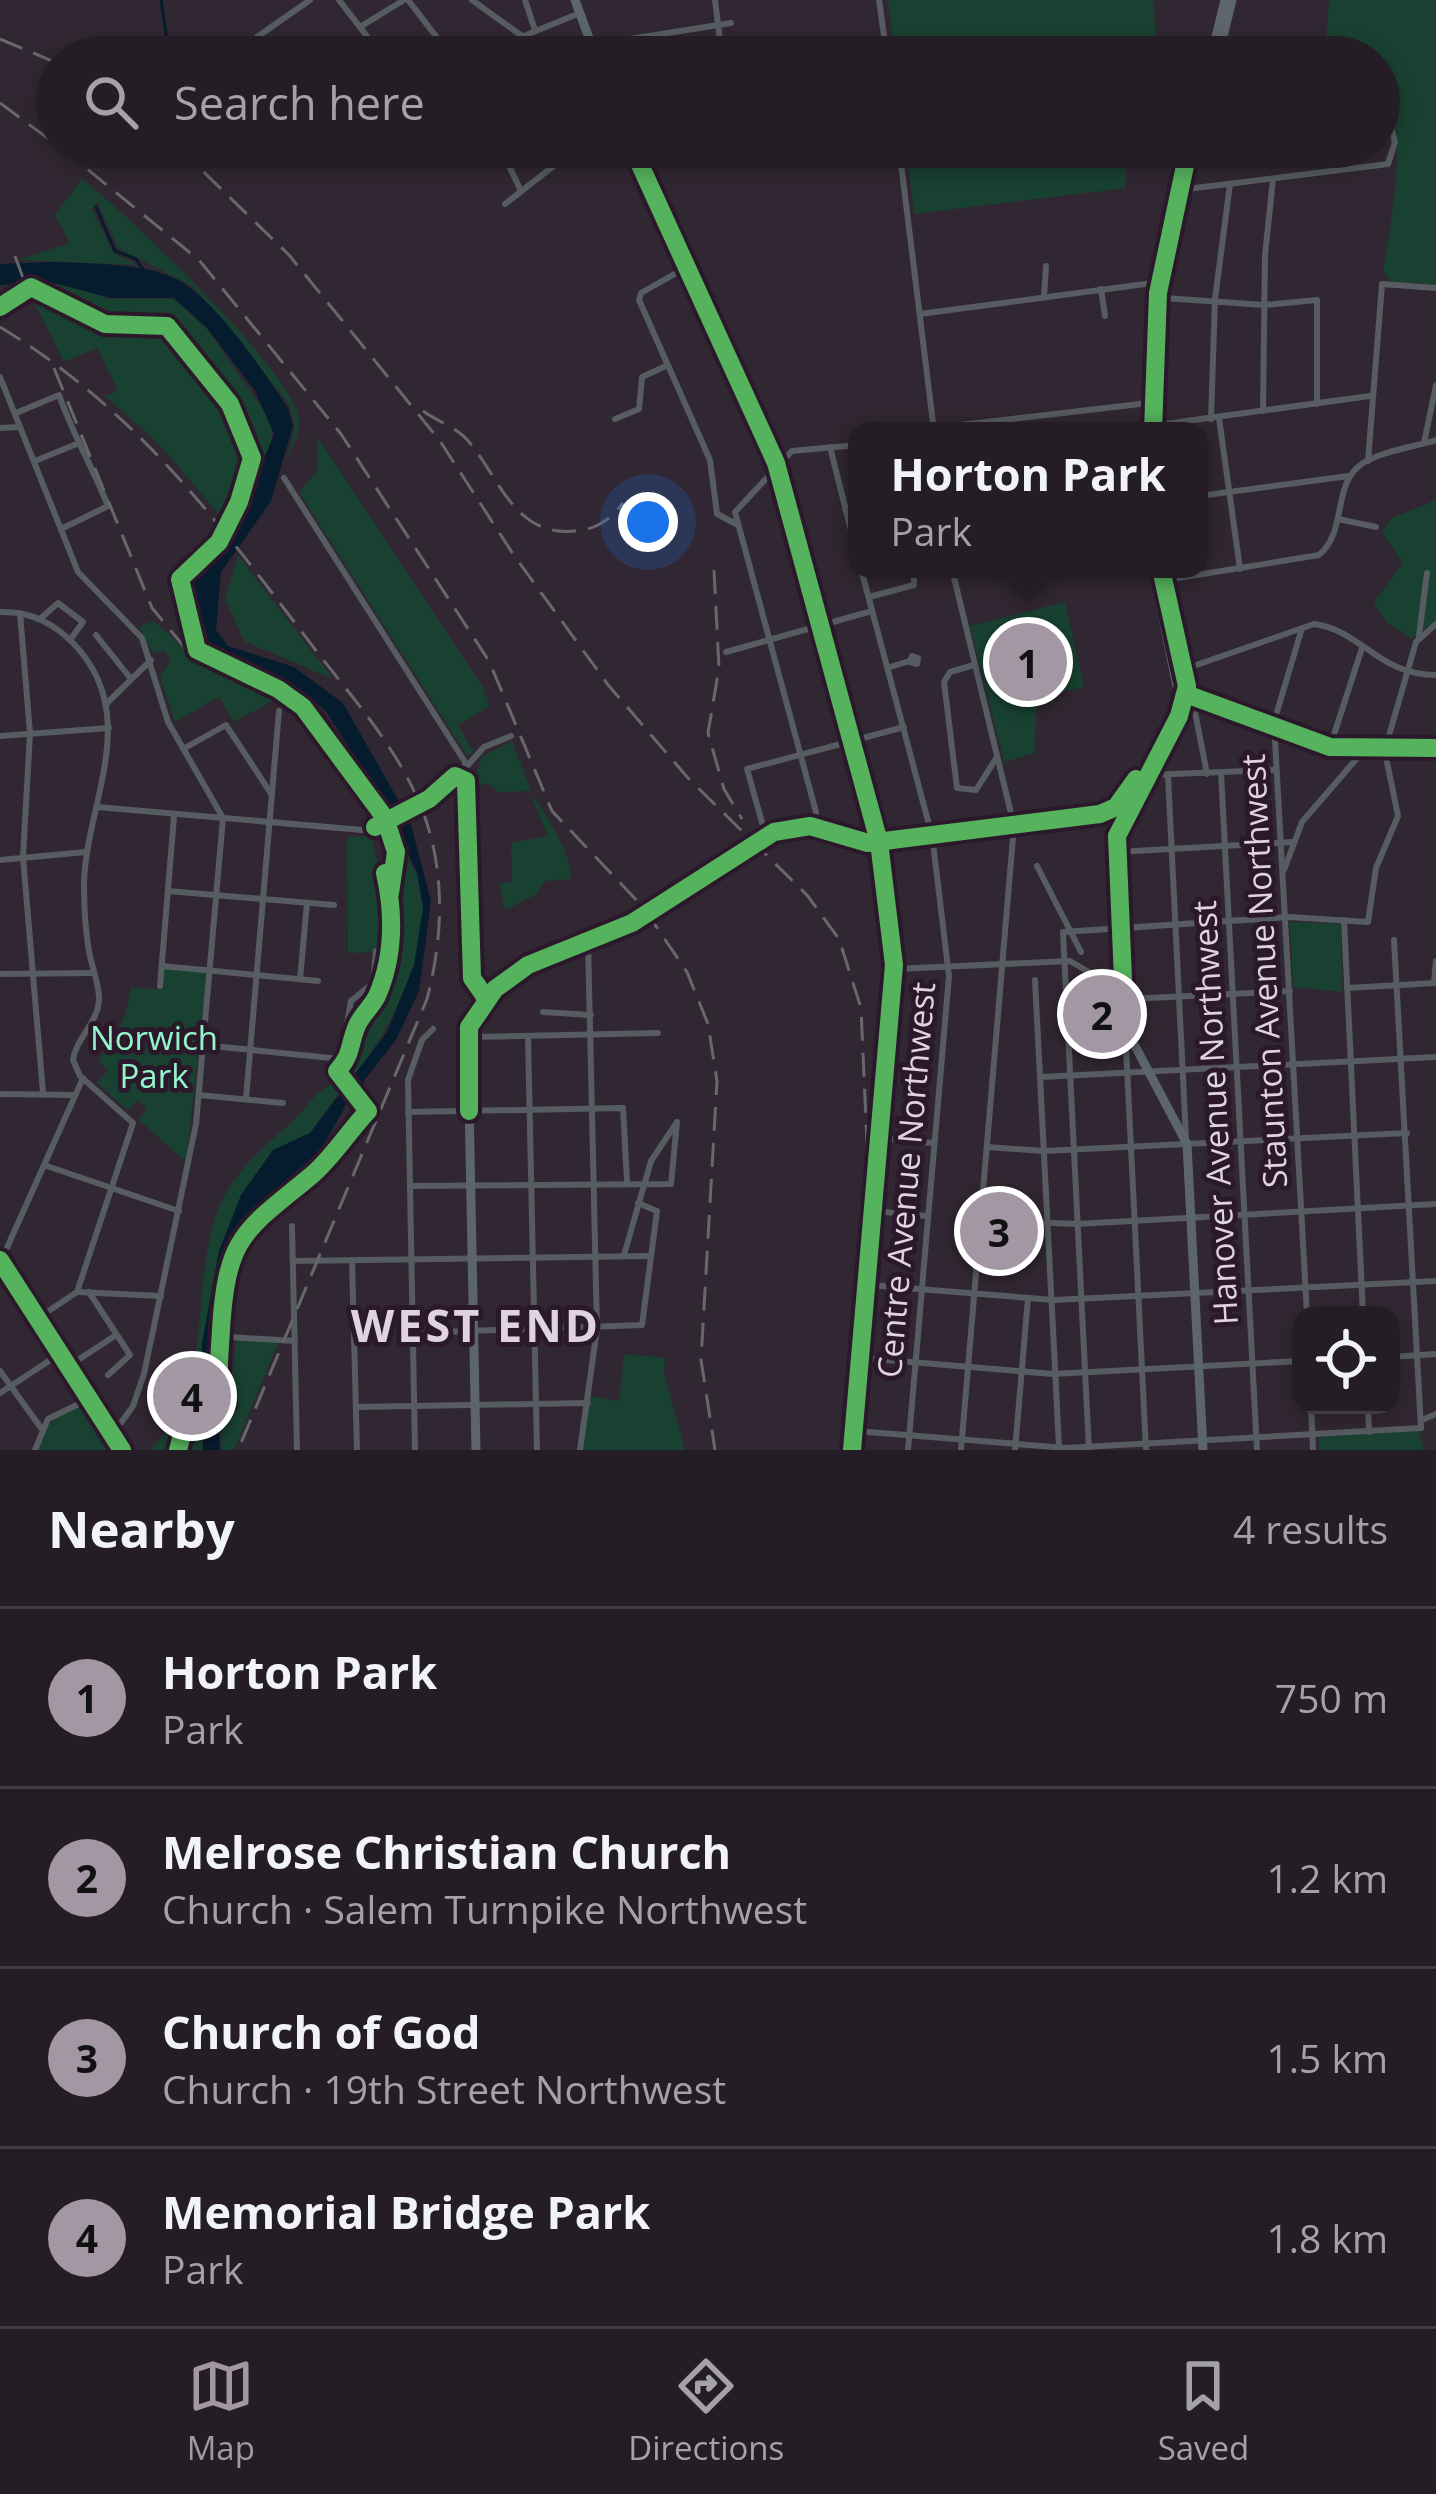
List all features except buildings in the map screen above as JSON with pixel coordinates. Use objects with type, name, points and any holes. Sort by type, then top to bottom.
[{"type":"main road","points":[[574,0],[588,36]]},
{"type":"main road","points":[[1220,36],[1228,0]]},
{"type":"main road","points":[[642,168],[776,463],[879,846]]},
{"type":"main road","points":[[1157,422],[1163,282],[1188,168]]},
{"type":"main road","points":[[1157,402],[1163,282]]},
{"type":"main road","points":[[1110,834],[1114,818],[1186,694],[1185,669],[1159,578]]},
{"type":"main road","points":[[1159,578],[1186,694]]},
{"type":"main road","points":[[1186,694],[1330,747],[1436,748]]},
{"type":"main road","points":[[1117,852],[1126,809],[1141,774]]},
{"type":"main road","points":[[1099,817],[1116,807],[1141,774]]},
{"type":"main road","points":[[769,829],[761,841],[815,830],[853,849],[1114,818],[1126,809]]},
{"type":"main road","points":[[1099,817],[1108,825],[1118,886]]},
{"type":"main road","points":[[1114,818],[1125,1027],[1187,1142],[1203,1445]]},
{"type":"main road","points":[[724,864],[746,850]]},
{"type":"main road","points":[[693,883],[712,871]]},
{"type":"main road","points":[[476,1450],[470,1019],[486,998],[528,965],[588,942],[664,902]]},
{"type":"main road","points":[[0,1261],[122,1450]]},
{"type":"street","points":[[257,36],[310,0]]},
{"type":"street","points":[[339,0],[367,36]]},
{"type":"street","points":[[360,27],[406,0],[435,36]]},
{"type":"street","points":[[472,0],[522,36]]},
{"type":"street","points":[[524,0],[536,31]]},
{"type":"street","points":[[715,0],[719,36]]},
{"type":"street","points":[[879,0],[883,36]]},
{"type":"street","points":[[525,36],[580,13]]},
{"type":"street","points":[[666,36],[731,23]]},
{"type":"street","points":[[510,168],[521,191]]},
{"type":"street","points":[[505,204],[547,168]]},
{"type":"street","points":[[901,168],[933,422]]},
{"type":"street","points":[[1183,189],[1346,168]]},
{"type":"street","points":[[1262,411],[1274,178]]},
{"type":"street","points":[[1230,184],[1215,301],[1215,418],[1240,569]]},
{"type":"street","points":[[1044,297],[1046,266]]},
{"type":"street","points":[[687,267],[639,296],[710,460],[721,514],[738,525]]},
{"type":"street","points":[[920,314],[1163,282]]},
{"type":"street","points":[[1368,460],[1382,284],[1436,288]]},
{"type":"street","points":[[1101,289],[1106,316]]},
{"type":"street","points":[[1164,298],[1264,305],[1317,300],[1317,404]]},
{"type":"street","points":[[615,419],[639,410],[644,375],[668,365]]},
{"type":"street","points":[[0,377],[82,580],[134,625],[151,660],[161,705],[223,819],[199,1095],[179,1211],[138,1395],[113,1434]]},
{"type":"street","points":[[1424,443],[1436,385]]},
{"type":"street","points":[[16,413],[59,395],[108,506],[61,529]]},
{"type":"street","points":[[1192,422],[1371,396]]},
{"type":"street","points":[[992,422],[1157,402]]},
{"type":"street","points":[[0,428],[22,427]]},
{"type":"street","points":[[1208,495],[1349,476],[1368,460],[1436,440]]},
{"type":"street","points":[[35,461],[79,443]]},
{"type":"street","points":[[815,830],[801,754],[735,512],[776,463],[797,449],[848,445]]},
{"type":"street","points":[[830,446],[848,519]]},
{"type":"street","points":[[1208,571],[1319,555],[1333,540],[1349,476]]},
{"type":"street","points":[[284,478],[464,772],[469,788],[472,978],[486,998]]},
{"type":"street","points":[[721,514],[741,501]]},
{"type":"street","points":[[1338,520],[1376,527]]},
{"type":"street","points":[[1089,1448],[1062,934],[1068,929],[1286,917],[1368,922],[1375,872],[1398,816],[1386,749],[1419,636],[1427,573]]},
{"type":"street","name":"Centre Avenue Northwest","points":[[863,578],[932,839],[948,968],[908,1450]]},
{"type":"street","points":[[868,597],[916,584],[915,578]]},
{"type":"street","points":[[954,578],[1014,829],[961,1445]]},
{"type":"street","points":[[40,619],[58,603],[82,622],[70,640]]},
{"type":"street","points":[[726,652],[872,611]]},
{"type":"street","points":[[0,613],[40,619],[70,640],[94,670],[109,728],[106,775],[86,853],[86,932],[99,1004],[73,1055],[83,1078],[133,1121],[77,1292]]},
{"type":"street","points":[[20,613],[30,734],[23,859],[43,1094]]},
{"type":"street","points":[[1419,636],[1436,624]]},
{"type":"street","points":[[1185,669],[1301,628],[1324,626],[1406,675],[1436,675]]},
{"type":"street","name":"Staunton Avenue Northwest","points":[[1301,628],[1274,727],[1306,1306]]},
{"type":"street","points":[[96,635],[130,680]]},
{"type":"street","points":[[1330,747],[1362,648]]},
{"type":"street","points":[[106,704],[151,660]]},
{"type":"street","points":[[887,668],[909,661]]},
{"type":"street","points":[[974,665],[950,672],[944,682],[957,788],[976,790],[998,758]]},
{"type":"street","points":[[1186,694],[1200,721]]},
{"type":"street","points":[[1207,701],[1200,706],[1207,774]]},
{"type":"street","points":[[246,1099],[279,711]]},
{"type":"street","points":[[183,749],[229,727],[272,790]]},
{"type":"street","points":[[769,829],[747,769],[904,727]]},
{"type":"street","points":[[0,736],[109,728]]},
{"type":"street","points":[[97,807],[355,830],[411,809],[464,772],[484,747],[511,736]]},
{"type":"street","points":[[1282,873],[1302,822],[1365,749]]},
{"type":"street","points":[[1141,774],[1276,770]]},
{"type":"street","name":"Hanover Avenue Northwest","points":[[1221,773],[1257,1450]]},
{"type":"street","points":[[1168,776],[1187,1142]]},
{"type":"street","points":[[160,986],[175,815]]},
{"type":"street","points":[[1117,852],[1293,842]]},
{"type":"street","points":[[855,1450],[895,969],[879,846]]},
{"type":"street","points":[[0,860],[86,853]]},
{"type":"street","points":[[1036,866],[1081,952]]},
{"type":"street","points":[[168,891],[334,905]]},
{"type":"street","points":[[300,979],[307,903]]},
{"type":"street","points":[[1344,920],[1363,1306]]},
{"type":"street","points":[[1394,940],[1421,1424]]},
{"type":"street","points":[[580,1450],[597,1329],[588,942]]},
{"type":"street","points":[[203,1045],[341,1059],[351,1002],[375,979],[376,951]]},
{"type":"street","points":[[895,969],[1002,967],[1064,960],[1081,964],[1098,982],[1125,1027],[1145,1447]]},
{"type":"street","points":[[1347,988],[1435,983],[1436,961]]},
{"type":"street","points":[[162,966],[318,981]]},
{"type":"street","points":[[0,974],[94,973]]},
{"type":"street","points":[[1035,980],[1059,1449]]},
{"type":"street","points":[[1066,1002],[1290,991]]},
{"type":"street","points":[[543,1012],[591,1015]]},
{"type":"street","points":[[415,1450],[408,1112],[411,1066],[433,1029]]},
{"type":"street","points":[[468,1037],[658,1033]]},
{"type":"street","points":[[528,1036],[537,1450]]},
{"type":"street","points":[[1041,1077],[1436,1057]]},
{"type":"street","points":[[0,1261],[83,1078]]},
{"type":"street","points":[[0,1094],[75,1095]]},
{"type":"street","points":[[199,1095],[283,1103]]},
{"type":"street","points":[[408,1112],[623,1108],[628,1181]]},
{"type":"street","points":[[410,1186],[628,1181],[644,1182],[674,1182],[677,1122],[653,1156],[644,1182],[624,1255]]},
{"type":"street","points":[[987,1147],[1044,1151],[1130,1148],[1407,1132]]},
{"type":"street","points":[[882,1138],[934,1143]]},
{"type":"street","points":[[44,1165],[179,1211]]},
{"type":"street","points":[[413,1333],[637,1327],[645,1316],[657,1211],[638,1203]]},
{"type":"street","points":[[980,1220],[1077,1224],[1436,1204]]},
{"type":"street","points":[[875,1211],[927,1216]]},
{"type":"street","points":[[292,1226],[297,1450]]},
{"type":"street","points":[[293,1261],[649,1256]]},
{"type":"street","points":[[352,1260],[357,1450]]},
{"type":"street","points":[[869,1285],[1052,1300],[1436,1281]]},
{"type":"street","points":[[38,1318],[77,1292],[161,1296]]},
{"type":"street","points":[[89,1292],[130,1360],[108,1375]]},
{"type":"street","points":[[1015,1447],[1028,1298]]},
{"type":"street","points":[[69,1366],[116,1335]]},
{"type":"street","points":[[230,1337],[295,1341]]},
{"type":"street","points":[[0,1393],[61,1353]]},
{"type":"street","points":[[1400,1356],[1436,1354]]},
{"type":"street","points":[[863,1358],[1056,1374],[1292,1362]]},
{"type":"street","points":[[0,1371],[41,1428]]},
{"type":"street","points":[[35,1450],[41,1428],[61,1409],[90,1398]]},
{"type":"street","points":[[356,1407],[589,1403]]},
{"type":"street","points":[[1311,1414],[1313,1450]]},
{"type":"street","points":[[1368,1414],[1369,1432]]},
{"type":"street","points":[[856,1431],[961,1445],[1145,1447],[1369,1432],[1421,1424],[1436,1414]]},
{"type":"green space","points":[[888,0],[1153,0],[1156,36],[892,36]]},
{"type":"green space","points":[[1329,0],[1436,0],[1436,285],[1390,281],[1383,270],[1396,168],[1400,168],[1400,36],[1326,36]]},
{"type":"green space","points":[[909,168],[1126,168],[1126,188],[914,214]]},
{"type":"green space","points":[[82,179],[168,256],[239,330],[290,396],[299,419],[286,463],[295,427],[289,404],[192,286],[118,248],[97,201],[92,209],[113,253],[137,265],[18,260],[70,243],[55,215]]},
{"type":"green space","points":[[31,283],[65,284],[111,299],[174,299],[207,329],[273,424],[271,443],[228,534],[255,451],[233,402],[172,324],[105,319]]},
{"type":"green space","points":[[45,297],[101,327],[162,327],[174,336],[223,400],[243,444],[238,492],[223,519],[160,445],[105,396],[118,391],[97,348],[64,362],[35,304]]},
{"type":"green space","points":[[318,438],[482,686],[490,706],[458,725],[473,752],[468,757],[299,492],[317,471]]},
{"type":"green space","points":[[1436,500],[1436,620],[1412,639],[1387,623],[1374,602],[1403,563],[1382,532],[1392,518]]},
{"type":"green space","points":[[238,555],[333,679],[244,641],[225,599]]},
{"type":"green space","points":[[1065,602],[1084,687],[1036,698],[1035,753],[1004,762],[970,626]]},
{"type":"green space","points":[[154,621],[190,654],[275,699],[234,722],[219,697],[175,722],[160,677],[171,660],[164,650],[154,654],[139,627]]},
{"type":"green space","points":[[512,741],[531,791],[498,792],[487,783],[472,789],[482,757]]},
{"type":"green space","points":[[530,793],[563,847],[570,879],[545,881],[535,895],[505,910],[499,883],[512,882],[511,843],[548,836]]},
{"type":"green space","points":[[371,836],[384,890],[383,952],[348,953],[347,837]]},
{"type":"green space","points":[[407,858],[419,883],[420,942],[399,1004],[351,1079],[344,1071],[394,952],[396,916],[389,868],[394,860]]},
{"type":"green space","points":[[1290,922],[1341,924],[1342,992],[1293,987]]},
{"type":"green space","name":"Norwich Park","points":[[164,968],[207,972],[186,1162],[138,1119],[147,1109],[138,1100],[128,1110],[97,1083],[108,1070],[99,1062],[122,1021],[130,988],[161,989]]},
{"type":"green space","points":[[342,1082],[345,1085],[310,1133],[273,1150],[241,1195],[198,1382],[203,1450],[149,1450],[170,1426],[184,1399],[193,1368],[211,1235],[226,1192],[315,1096]]},
{"type":"green space","points":[[236,1340],[279,1341],[234,1450],[222,1450],[221,1416],[237,1410],[231,1388]]},
{"type":"green space","points":[[624,1354],[665,1358],[664,1373],[685,1450],[580,1450],[590,1396],[619,1401]]},
{"type":"green space","points":[[87,1403],[115,1450],[39,1450],[55,1419]]},
{"type":"green space","points":[[1419,1431],[1424,1450],[1319,1450],[1319,1437]]},
{"type":"water","points":[[0,264],[132,267],[162,273],[191,288],[222,318],[288,408],[293,426],[271,501],[221,572],[216,630],[228,646],[294,667],[343,703],[410,821],[431,901],[419,991],[396,1040],[348,1101],[313,1164],[267,1203],[231,1250],[214,1363],[220,1450],[203,1450],[202,1343],[219,1251],[241,1195],[273,1150],[310,1133],[387,1032],[414,965],[423,908],[417,873],[389,812],[326,711],[298,689],[211,654],[194,635],[189,600],[193,575],[241,516],[274,434],[255,391],[207,328],[174,298],[111,298],[50,282],[0,285]]},
{"type":"waterway","points":[[161,0],[166,36]]},
{"type":"waterway","points":[[96,207],[115,251],[136,259],[146,274]]},
{"type":"tunnel","points":[[664,902],[693,883]]},
{"type":"railway","points":[[0,39],[36,54]]},
{"type":"railway","points":[[0,103],[36,130]]},
{"type":"railway","points":[[86,168],[199,260],[341,434],[489,661],[552,811],[643,907],[687,972],[708,1024],[717,1081],[701,1360],[715,1450]]},
{"type":"railway","points":[[200,168],[289,255],[440,441],[513,554],[609,686],[688,778],[807,895],[839,939],[861,1008],[867,1144],[842,1450]]},
{"type":"railway","points":[[15,256],[30,297]]},
{"type":"railway","points":[[0,327],[92,394],[207,511],[384,739],[419,802],[434,850],[439,925],[427,999],[238,1450]]},
{"type":"railway","points":[[54,368],[152,608],[186,649]]},
{"type":"railway","points":[[423,411],[464,437],[512,503],[538,525],[556,531],[584,530],[603,522],[623,503]]},
{"type":"railway","points":[[714,570],[719,668],[708,733],[724,789],[742,819]]},
{"type":"cycle path","points":[[642,168],[776,463],[879,842],[894,965],[852,1450]]},
{"type":"cycle path","points":[[1153,422],[1158,293],[1185,168]]},
{"type":"cycle path","points":[[0,307],[31,287],[105,324],[167,326],[230,404],[252,458],[239,502],[219,542],[180,579],[197,650],[278,689],[303,707],[385,818],[396,852],[390,893]]},
{"type":"cycle path","points":[[1125,1027],[1117,836],[1179,716],[1187,686],[1163,578]]},
{"type":"cycle path","points":[[1186,694],[1330,747],[1436,748]]},
{"type":"cycle path","points":[[375,827],[429,799],[455,776],[466,781],[472,978],[486,998]]},
{"type":"cycle path","points":[[469,1111],[469,1027],[495,989],[528,965],[632,923],[774,832],[810,826],[868,843],[1100,814],[1116,807],[1136,779]]},
{"type":"cycle path","points":[[178,1450],[186,1420],[225,1403],[219,1367],[224,1297],[235,1253],[255,1223],[319,1168],[368,1111],[337,1071],[377,996],[387,966],[391,919],[385,873]]},
{"type":"cycle path","points":[[0,1260],[122,1450]]},
{"type":"place","name":"Horton Park","points":[[1028,662]]},
{"type":"place","name":"Melrose Christian Church","points":[[1102,1014]]},
{"type":"place","name":"Church of God","points":[[999,1231]]},
{"type":"place","name":"Memorial Bridge Park","points":[[192,1396]]},
{"type":"district","name":"WEST END","points":[[476,1326]]}]
